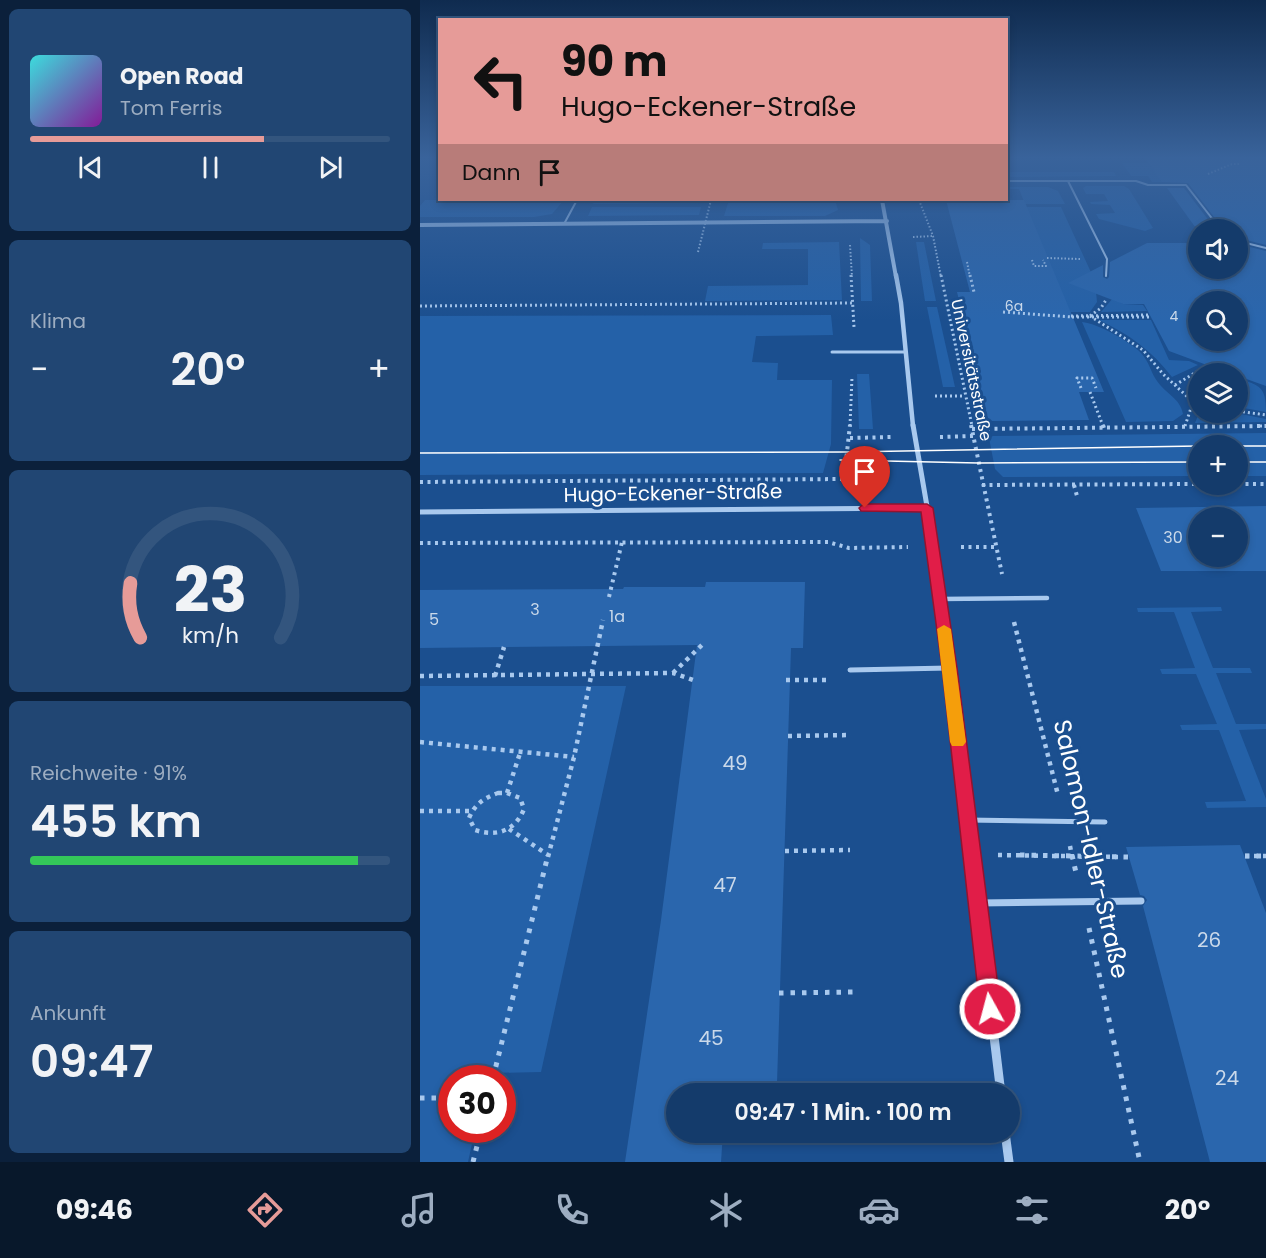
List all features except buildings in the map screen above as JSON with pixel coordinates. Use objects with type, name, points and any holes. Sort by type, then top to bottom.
[{"type":"street","points":[[885,212],[901,303],[914,437],[940,598],[999,1083]]},
{"type":"street","points":[[420,225],[887,221]]},
{"type":"street","name":"Hugo-Eckener-Straße","points":[[420,512],[927,508]]},
{"type":"street","points":[[1006,1143],[1009,1162]]},
{"type":"lane","points":[[564,224],[570,212]]},
{"type":"lane","points":[[1084,212],[1107,259],[1106,276]]},
{"type":"lane","points":[[1248,244],[1266,248]]},
{"type":"lane","points":[[832,352],[906,352]]},
{"type":"lane","points":[[940,598],[1047,598]]},
{"type":"lane","points":[[850,670],[949,668]]},
{"type":"lane","points":[[966,820],[1105,822]]},
{"type":"lane","points":[[978,903],[1141,901]]},
{"type":"path","points":[[698,252],[708,212]]},
{"type":"path","name":"Universitätsstraße","points":[[924,212],[933,236],[996,547]]},
{"type":"path","points":[[1033,260],[1034,266],[1046,266],[1044,259],[1077,259]]},
{"type":"path","points":[[967,262],[974,292]]},
{"type":"path","points":[[420,306],[854,303]]},
{"type":"path","points":[[1003,312],[1072,317],[1150,316],[1090,316],[1072,317]]},
{"type":"path","points":[[1090,316],[1143,350],[1188,397]]},
{"type":"path","points":[[1175,385],[1188,377]]},
{"type":"path","points":[[1081,388],[1079,378],[1091,378],[1095,388]]},
{"type":"path","points":[[1090,392],[1104,428]]},
{"type":"path","points":[[1248,412],[1266,415]]},
{"type":"path","points":[[1185,426],[1188,417]]},
{"type":"path","points":[[972,429],[1266,426]]},
{"type":"path","points":[[850,438],[914,437]]},
{"type":"path","name":"Hugo-Eckener-Straße","points":[[420,482],[844,479]]},
{"type":"path","points":[[982,485],[1188,484]]},
{"type":"path","points":[[1248,484],[1266,484]]},
{"type":"path","points":[[1074,485],[1077,496]]},
{"type":"path","points":[[609,597],[621,542]]},
{"type":"path","points":[[420,543],[828,542],[849,548]]},
{"type":"path","name":"Salomon-Idler-Straße","points":[[996,547],[1084,902],[1140,1162]]},
{"type":"path","points":[[496,1065],[574,757],[603,620]]},
{"type":"path","points":[[673,673],[702,645]]},
{"type":"path","points":[[495,676],[504,647]]},
{"type":"path","points":[[420,675],[673,673],[696,681]]},
{"type":"path","points":[[786,680],[829,680]]},
{"type":"path","points":[[788,736],[851,735]]},
{"type":"path","points":[[420,742],[521,750],[574,757]]},
{"type":"path","points":[[507,793],[521,750]]},
{"type":"path","points":[[498,793],[507,793],[519,798],[524,809],[518,823],[509,829],[491,834],[475,830],[469,818],[482,799],[498,793]]},
{"type":"path","points":[[420,811],[472,811]]},
{"type":"path","points":[[509,829],[548,855]]},
{"type":"path","points":[[784,851],[850,850]]},
{"type":"path","points":[[970,854],[1129,858]]},
{"type":"path","points":[[1245,856],[1266,856]]},
{"type":"path","points":[[779,993],[852,992]]},
{"type":"path","points":[[420,1098],[438,1098]]},
{"type":"path","points":[[473,1162],[478,1143]]},
{"type":"shaded area","points":[[420,212],[554,212],[534,217],[420,217]]},
{"type":"shaded area","points":[[590,212],[700,212],[699,215],[588,216]]},
{"type":"shaded area","points":[[725,212],[833,212],[825,216],[724,216]]},
{"type":"shaded area","points":[[1028,212],[1063,212],[1095,281],[1097,302],[1090,312],[1070,312]]},
{"type":"shaded area","points":[[1143,212],[1153,228],[1145,231],[1099,219],[1096,214]]},
{"type":"shaded area","points":[[860,238],[870,245],[872,301],[861,301]]},
{"type":"shaded area","points":[[839,242],[842,300],[705,301],[708,286],[808,285],[808,249],[762,249],[763,243]]},
{"type":"shaded area","points":[[916,242],[924,242],[936,301],[925,301]]},
{"type":"shaded area","points":[[1113,298],[1123,304],[1143,305],[1147,311],[1101,312]]},
{"type":"shaded area","points":[[927,307],[937,307],[955,387],[943,387]]},
{"type":"shaded area","points":[[831,315],[833,335],[756,336],[752,362],[778,363],[777,380],[832,380],[831,444],[823,473],[420,475],[420,316]]},
{"type":"shaded area","points":[[1099,320],[1151,320],[1169,360],[1194,363],[1188,363],[1188,370],[1172,377],[1156,359],[1120,331]]},
{"type":"shaded area","points":[[1082,322],[1105,329],[1141,353],[1157,381],[1176,400],[1183,414],[1173,421],[1126,422]]},
{"type":"shaded area","points":[[857,374],[869,374],[873,429],[859,429]]},
{"type":"shaded area","points":[[1248,382],[1257,385],[1263,392],[1266,412],[1248,409]]},
{"type":"shaded area","points":[[1248,415],[1266,419],[1266,422],[1248,422]]},
{"type":"shaded area","points":[[1266,433],[1266,476],[1248,476],[1248,435],[1188,435],[1188,476],[1003,477],[995,469],[989,438],[993,436]]},
{"type":"shaded area","points":[[1221,607],[1222,611],[1191,612],[1213,668],[1250,668],[1252,673],[1216,673],[1236,724],[1266,724],[1266,729],[1239,730],[1266,799],[1266,807],[1207,808],[1205,802],[1246,801],[1219,730],[1182,730],[1180,725],[1217,724],[1196,674],[1162,674],[1160,669],[1195,668],[1174,612],[1138,612],[1137,608]]},
{"type":"shaded area","points":[[420,686],[626,686],[541,1072],[516,1072],[516,1065],[438,1065],[438,1143],[472,1143],[468,1162],[420,1162]]},
{"type":"tram line","points":[[420,453],[847,452],[1188,446]]},
{"type":"tram line","points":[[1248,446],[1266,446]]},
{"type":"tram line","points":[[840,460],[978,463],[1188,462]]},
{"type":"tram line","points":[[1248,462],[1266,462]]},
{"type":"slow traffic","points":[[944,629],[958,742]]},
{"type":"route","points":[[865,508],[927,508],[934,547],[990,1009]]}]
